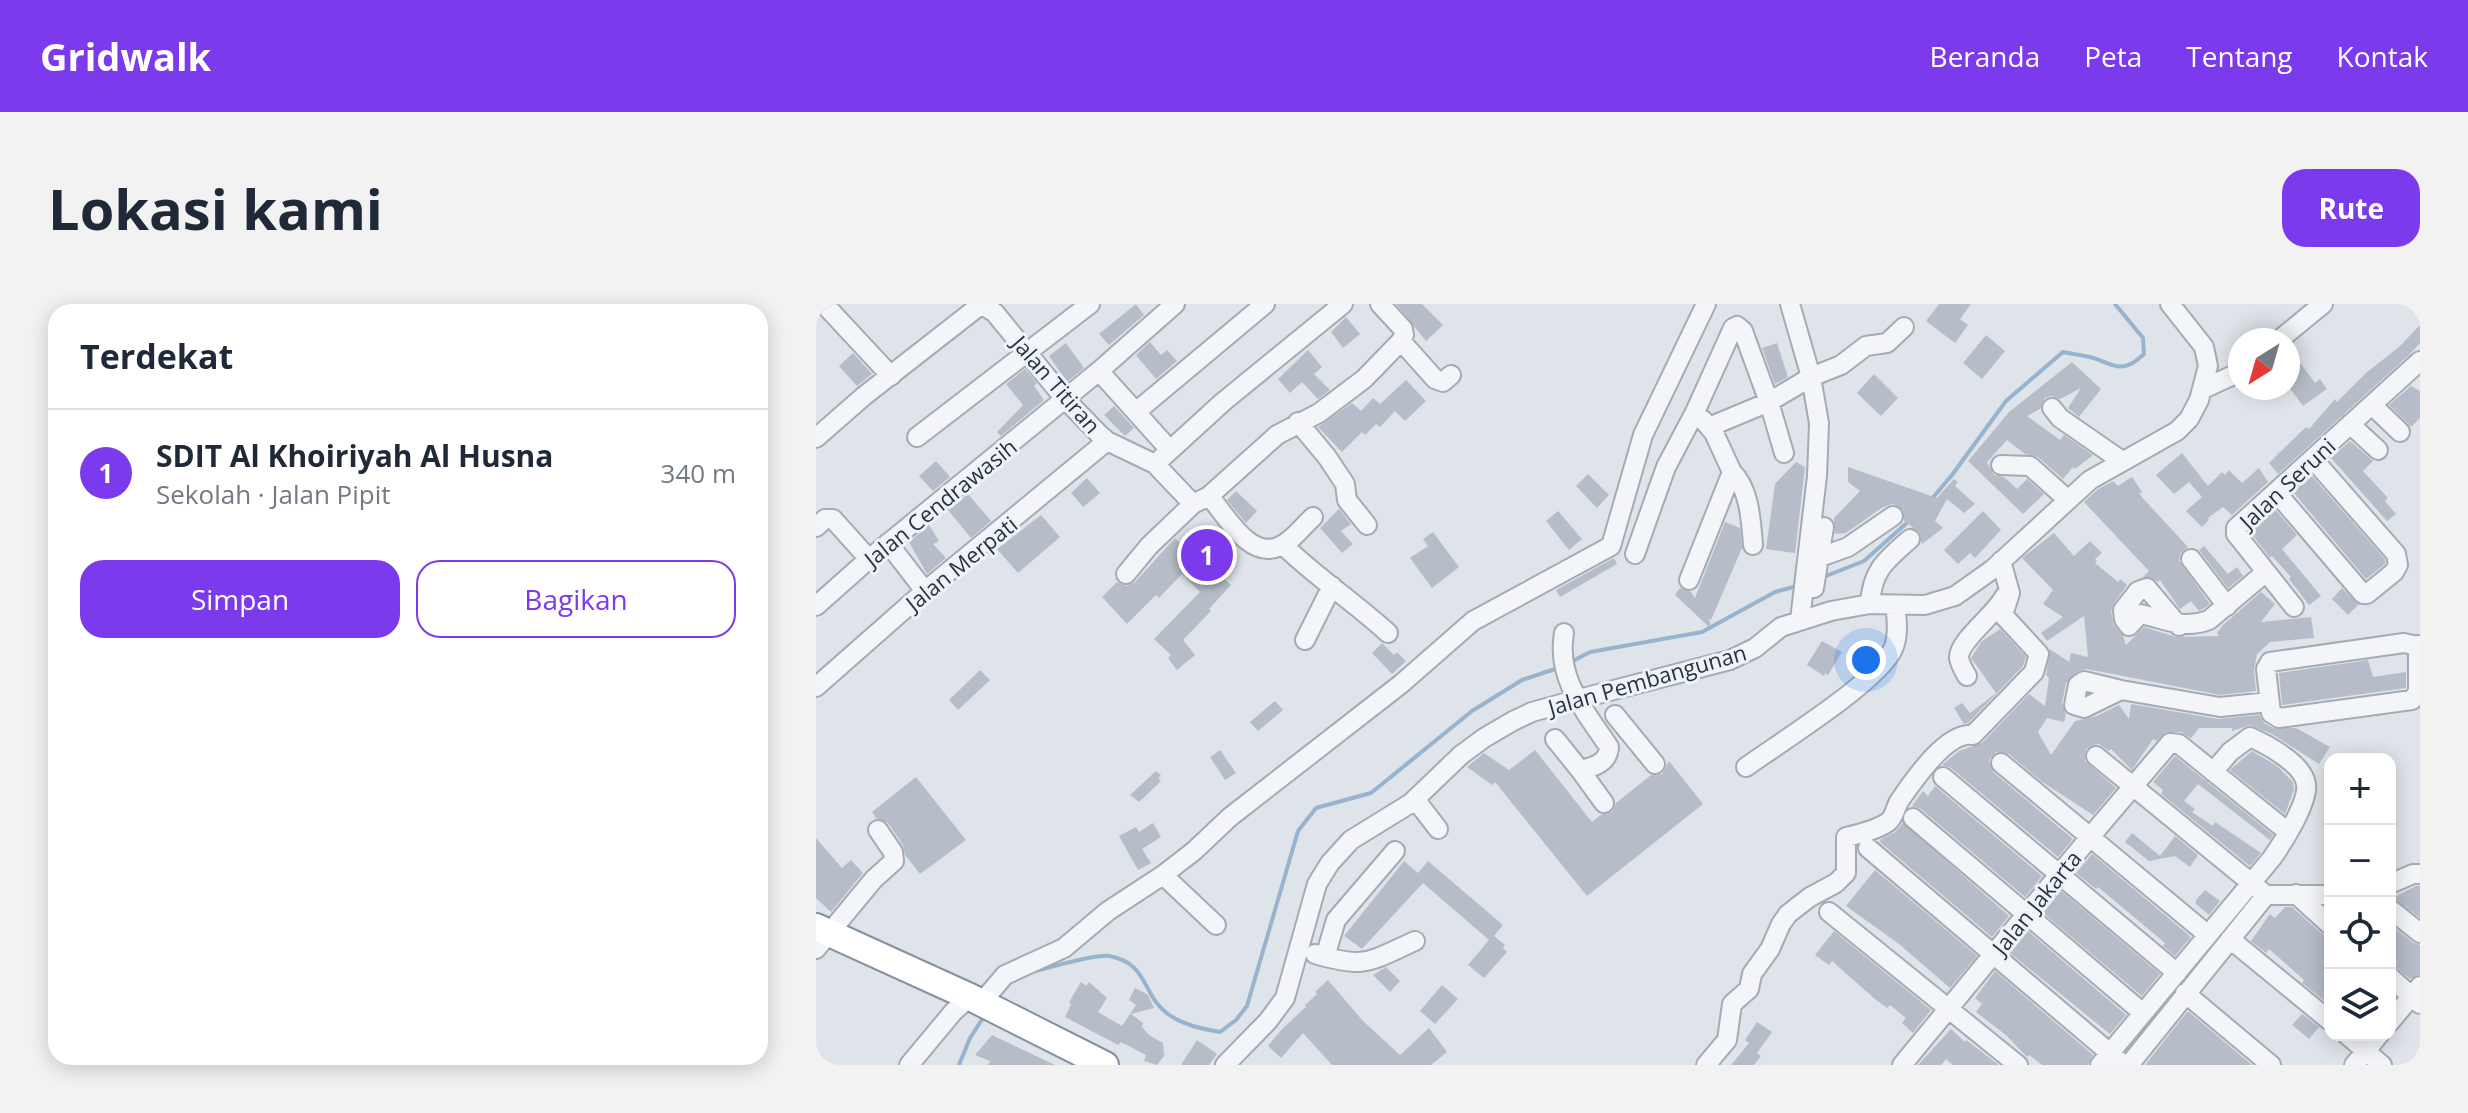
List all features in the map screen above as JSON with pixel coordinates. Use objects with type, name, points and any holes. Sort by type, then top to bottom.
[{"type":"highway","points":[[820,936],[985,1005],[1105,1065]]},
{"type":"street","points":[[824,304],[891,376]]},
{"type":"street","points":[[917,437],[1090,304]]},
{"type":"street","name":"Jalan Cendrawasih","points":[[816,606],[1175,304]]},
{"type":"street","points":[[1137,411],[1265,304]]},
{"type":"street","points":[[1311,304],[1324,319]]},
{"type":"street","points":[[1313,517],[1283,545],[1269,550],[1252,545],[1155,464],[1343,304]]},
{"type":"street","points":[[1126,574],[1149,546],[1277,435],[1319,413],[1364,379],[1401,341],[1403,329],[1380,304]]},
{"type":"street","points":[[909,1065],[954,1011],[985,1005],[1005,975],[1064,948],[1108,911],[1163,875],[1230,817],[1401,684],[1473,621],[1611,546],[1643,435],[1706,304]]},
{"type":"street","points":[[1790,304],[1816,375]]},
{"type":"street","points":[[1801,304],[1816,375],[1819,451],[1811,537],[1813,568],[1806,609]]},
{"type":"street","name":"Jalan Pembangunan","points":[[1225,1065],[1279,1007],[1292,982],[1313,894],[1330,863],[1351,840],[1415,799],[1484,738],[1532,712],[1743,655],[1806,609],[1870,604],[1925,605],[1955,596],[2000,563],[2090,480],[2177,431],[2189,419],[2203,389],[2208,366],[2204,347],[2170,304]]},
{"type":"street","points":[[2294,328],[2323,304]]},
{"type":"street","name":"Jalan Titiran","points":[[816,438],[891,376],[990,307],[1064,398],[1107,441],[1155,464]]},
{"type":"street","points":[[1635,554],[1666,467],[1733,328],[1737,326],[1743,331],[1784,453]]},
{"type":"street","points":[[1709,427],[1769,402],[1816,375],[1841,365],[1866,346],[1887,343],[1904,327]]},
{"type":"street","points":[[1401,341],[1435,379],[1443,382],[1451,375]]},
{"type":"street","name":"Jalan Seruni","points":[[2266,572],[2235,531],[2350,424],[2417,369]]},
{"type":"street","points":[[1099,371],[1169,449]]},
{"type":"street","points":[[2203,389],[2228,378]]},
{"type":"street","points":[[2372,405],[2400,432]]},
{"type":"street","points":[[2052,408],[2060,418],[2122,461]]},
{"type":"street","points":[[1695,412],[1709,427],[1746,496],[1753,545]]},
{"type":"street","points":[[1298,422],[1335,468],[1345,484],[1347,500],[1367,525]]},
{"type":"street","points":[[2350,424],[2378,450]]},
{"type":"street","name":"Jalan Merpati","points":[[816,687],[925,591],[1107,441]]},
{"type":"street","points":[[2276,492],[2363,594],[2391,575],[2398,565],[2396,554],[2313,459]]},
{"type":"street","points":[[2001,465],[2030,466],[2068,500]]},
{"type":"street","points":[[1689,580],[1732,472]]},
{"type":"street","points":[[1813,568],[1893,516]]},
{"type":"street","points":[[816,527],[825,519],[833,519],[869,559]]},
{"type":"street","points":[[1870,604],[1871,587],[1879,568],[1910,539]]},
{"type":"street","points":[[888,543],[925,591]]},
{"type":"street","points":[[1283,545],[1388,633]]},
{"type":"street","points":[[2191,559],[2227,606]]},
{"type":"street","points":[[1967,676],[1959,660],[1961,647],[1994,613],[2004,596],[2000,563]]},
{"type":"street","points":[[1706,1065],[1727,1040],[1732,1004],[1749,989],[1752,974],[1770,949],[1788,914],[1846,873],[1846,837],[1885,824],[1893,817],[1902,798],[1937,753],[1963,735],[1973,735],[2034,672],[2039,654],[2003,615],[2010,593],[2000,563]]},
{"type":"street","points":[[2179,626],[2209,620],[2266,572],[2294,607]]},
{"type":"street","points":[[1305,640],[1332,586]]},
{"type":"street","points":[[1746,767],[1850,692],[1888,657],[1896,634],[1895,605]]},
{"type":"street","points":[[1564,633],[1565,670],[1575,700],[1609,747],[1603,761],[1580,770]]},
{"type":"street","points":[[2404,643],[2419,646],[2418,692],[2412,700],[2279,718],[2271,713],[2266,669],[2270,662],[2404,643]]},
{"type":"street","points":[[2121,690],[2220,707],[2269,702]]},
{"type":"street","points":[[1605,741],[1620,721],[1655,764]]},
{"type":"street","points":[[1868,848],[1993,954],[2105,1058],[2127,1065],[2230,939],[2285,841],[2306,790],[2303,775],[2292,764],[2248,737],[2213,772],[2288,832]]},
{"type":"street","points":[[1555,739],[1604,803]]},
{"type":"street","name":"Jalan Jakarta","points":[[1902,1065],[2165,748],[2174,742],[2213,772]]},
{"type":"street","points":[[2096,756],[2258,890],[2324,895]]},
{"type":"street","points":[[2001,763],[2208,935]]},
{"type":"street","points":[[1943,777],[2177,973]]},
{"type":"street","points":[[1415,799],[1438,829]]},
{"type":"street","points":[[1913,818],[2143,1013]]},
{"type":"street","points":[[820,936],[894,861],[893,852],[878,830]]},
{"type":"street","points":[[1325,957],[1336,920],[1395,851]]},
{"type":"street","points":[[2396,881],[2420,874]]},
{"type":"street","points":[[1163,875],[1216,925]]},
{"type":"street","points":[[2105,1058],[2208,935],[2258,890]]},
{"type":"street","points":[[2296,894],[2324,920]]},
{"type":"street","points":[[1829,912],[2018,1065]]},
{"type":"street","points":[[2396,914],[2420,933]]},
{"type":"street","points":[[2230,939],[2324,1016]]},
{"type":"street","points":[[1300,950],[1345,963],[1365,963],[1415,941]]},
{"type":"street","points":[[2396,981],[2417,995],[2396,1016]]},
{"type":"street","points":[[2185,993],[2271,1065]]},
{"type":"street","points":[[2374,1041],[2360,1058],[2382,1065]]},
{"type":"building","points":[[1136,304],[1144,315],[1109,345],[1099,334]]},
{"type":"building","points":[[1396,304],[1422,304],[1443,325],[1426,341]]},
{"type":"building","points":[[1939,304],[1971,304],[1960,319],[1968,325],[1955,343],[1926,321]]},
{"type":"building","points":[[1346,317],[1360,334],[1343,348],[1331,332]]},
{"type":"building","points":[[2420,325],[2420,343],[2409,355],[2278,474],[2269,463],[2306,427],[2309,429],[2335,399],[2337,402]]},
{"type":"building","points":[[1986,335],[2005,351],[1982,379],[1963,363]]},
{"type":"building","points":[[1150,342],[1161,355],[1167,350],[1177,361],[1156,379],[1136,355]]},
{"type":"building","points":[[1066,343],[1084,368],[1067,382],[1049,356]]},
{"type":"building","points":[[1777,343],[1788,377],[1775,384],[1762,348]]},
{"type":"building","points":[[1308,350],[1322,367],[1314,374],[1330,390],[1318,399],[1302,382],[1290,393],[1278,379]]},
{"type":"building","points":[[853,353],[872,374],[857,386],[839,366]]},
{"type":"building","points":[[2072,362],[2101,389],[2079,417],[2068,408],[2081,388],[2060,399],[2045,398],[2040,409],[2027,416],[2060,440],[2064,435],[2093,455],[2075,469],[2073,467],[2063,479],[2038,457],[2025,454],[2007,440],[1987,462],[1994,475],[2004,477],[2017,489],[2027,479],[2044,494],[2023,514],[1968,461],[2009,412]]},
{"type":"building","points":[[2300,365],[2315,383],[2320,379],[2327,389],[2303,406],[2298,400]]},
{"type":"building","points":[[1025,369],[1037,383],[1034,386],[1044,400],[1001,436],[997,432],[1023,405],[1006,384]]},
{"type":"building","points":[[1874,374],[1898,398],[1881,416],[1857,393]]},
{"type":"building","points":[[1406,380],[1426,401],[1405,421],[1395,411],[1380,427],[1376,424],[1365,435],[1362,432],[1342,452],[1318,427],[1352,403],[1361,411],[1373,398],[1380,404]]},
{"type":"building","points":[[2411,386],[2420,391],[2420,418],[2411,427],[2389,405]]},
{"type":"building","points":[[1114,406],[1134,428],[1125,436],[1104,415]]},
{"type":"building","points":[[2350,441],[2373,461],[2363,471],[2388,498],[2385,501],[2396,514],[2387,521],[2331,458]]},
{"type":"building","points":[[2182,453],[2208,486],[2222,472],[2225,475],[2229,470],[2242,483],[2259,468],[2268,482],[2232,515],[2223,507],[2202,527],[2186,511],[2202,497],[2189,482],[2174,494],[2156,475]]},
{"type":"building","points":[[936,461],[950,477],[933,491],[919,476]]},
{"type":"building","points":[[1796,462],[1805,467],[1795,553],[1766,549],[1775,484]]},
{"type":"building","points":[[1848,467],[1937,498],[1954,479],[1958,482],[1955,486],[1975,504],[1964,513],[1947,499],[1935,521],[1943,528],[1922,544],[1919,532],[1904,521],[1903,510],[1893,504],[1883,507],[1846,533],[1835,534],[1834,518],[1860,491],[1848,482]]},
{"type":"building","points":[[1588,474],[1609,495],[1597,508],[1576,486]]},
{"type":"building","points":[[2312,476],[2385,559],[2385,564],[2366,579],[2293,492]]},
{"type":"building","points":[[2132,477],[2142,492],[2139,494],[2188,547],[2180,554],[2179,561],[2210,604],[2203,609],[2199,611],[2191,601],[2180,609],[2160,580],[2143,577],[2149,571],[2084,502],[2113,481],[2118,486]]},
{"type":"building","points":[[1087,478],[1100,493],[1083,507],[1071,493]]},
{"type":"building","points":[[1236,491],[1257,511],[1246,523],[1227,500]]},
{"type":"building","points":[[968,494],[991,521],[971,538],[948,510]]},
{"type":"building","points":[[1339,509],[1351,524],[1341,531],[1353,544],[1342,553],[1320,528]]},
{"type":"building","points":[[2275,509],[2297,535],[2282,549],[2321,596],[2309,605],[2289,579],[2291,577],[2272,556],[2270,558],[2250,532]]},
{"type":"building","points":[[1558,511],[1582,539],[1569,550],[1546,521]]},
{"type":"building","points":[[1983,511],[2001,530],[1975,558],[1970,553],[1958,564],[1944,550]]},
{"type":"building","points":[[1041,515],[1060,537],[1018,573],[997,549]]},
{"type":"building","points":[[1725,522],[1740,528],[1742,548],[1711,620],[1708,619],[1711,624],[1708,626],[1675,595],[1680,588],[1691,592],[1695,598]]},
{"type":"building","points":[[929,525],[939,541],[933,544],[946,558],[927,574],[909,542]]},
{"type":"building","points":[[1433,532],[1459,567],[1432,588],[1410,558],[1428,546],[1423,539]]},
{"type":"building","points":[[2054,533],[2074,556],[2090,541],[2102,553],[2095,563],[2118,582],[2120,579],[2127,585],[2111,611],[2114,625],[2126,645],[2144,627],[2176,637],[2219,636],[2217,633],[2223,625],[2261,592],[2275,604],[2261,622],[2311,617],[2314,638],[2270,642],[2257,654],[2254,670],[2256,691],[2220,695],[2087,669],[2078,671],[2066,683],[2062,703],[2066,714],[2064,722],[2047,718],[2038,732],[2051,755],[2075,721],[2097,716],[2119,705],[2129,719],[2131,704],[2218,719],[2259,715],[2264,723],[2273,728],[2296,728],[2330,747],[2319,764],[2272,734],[2250,725],[2232,731],[2232,728],[2199,728],[2191,738],[2181,732],[2166,732],[2156,741],[2153,739],[2132,770],[2111,749],[2093,745],[2086,749],[2085,761],[2116,788],[2093,815],[2041,781],[2009,754],[1996,752],[1989,760],[1993,772],[2073,839],[2058,857],[1951,768],[1942,765],[1959,751],[1982,743],[2029,694],[2045,706],[2050,649],[2069,662],[2071,653],[2088,657],[2084,616],[2047,641],[2041,633],[2063,617],[2043,604],[2053,590],[2022,558]]},
{"type":"building","points":[[1175,538],[1214,577],[1218,573],[1231,585],[1183,640],[1195,655],[1177,670],[1168,658],[1171,655],[1154,639],[1200,592],[1182,574],[1127,624],[1102,597],[1117,582],[1127,586],[1135,582]]},
{"type":"building","points":[[2204,546],[2228,574],[2237,567],[2243,576],[2228,588],[2199,550]]},
{"type":"building","points":[[1614,558],[1617,564],[1560,597],[1556,590]]},
{"type":"building","points":[[2342,588],[2358,605],[2348,615],[2332,599]]},
{"type":"building","points":[[2000,629],[2026,657],[2023,666],[1968,723],[1964,724],[1954,708],[1962,703],[1970,713],[1996,693],[1971,658],[1981,642]]},
{"type":"building","points":[[1822,641],[1842,652],[1828,675],[1825,673],[1824,676],[1807,665]]},
{"type":"building","points":[[1382,643],[1406,661],[1392,674],[1372,653]]},
{"type":"building","points":[[2368,660],[2373,677],[2406,672],[2406,688],[2282,705],[2279,673]]},
{"type":"building","points":[[980,670],[990,680],[958,710],[949,700]]},
{"type":"building","points":[[1275,701],[1283,710],[1258,731],[1250,722]]},
{"type":"building","points":[[1220,750],[1236,773],[1225,780],[1210,757]]},
{"type":"building","points":[[1535,750],[1592,822],[1602,814],[1612,812],[1616,803],[1651,775],[1662,774],[1669,761],[1703,804],[1587,896],[1495,782],[1492,785],[1467,767],[1484,753],[1509,770]]},
{"type":"building","points":[[2252,751],[2277,766],[2293,782],[2294,790],[2285,814],[2230,770]]},
{"type":"building","points":[[2175,756],[2273,835],[2270,840],[2198,784],[2184,801],[2195,809],[2192,812],[2213,826],[2215,822],[2261,853],[2250,866],[2161,794],[2163,790],[2153,782]]},
{"type":"building","points":[[1156,771],[1161,775],[1158,778],[1161,781],[1139,802],[1130,795]]},
{"type":"building","points":[[916,777],[966,840],[920,874],[905,855],[903,845],[888,823],[876,818],[872,812]]},
{"type":"building","points":[[1935,786],[2042,876],[2025,897],[1921,809],[1912,806],[1923,791],[1928,796]]},
{"type":"building","points":[[1153,823],[1161,837],[1142,849],[1151,863],[1138,870],[1119,836],[1136,827],[1139,832]]},
{"type":"building","points":[[1903,823],[2009,916],[1992,937],[1881,843],[1880,840],[1895,832]]},
{"type":"building","points":[[2132,833],[2160,856],[2175,836],[2198,855],[2190,867],[2175,856],[2149,861],[2125,842]]},
{"type":"building","points":[[816,838],[842,868],[851,860],[863,873],[831,912],[816,898]]},
{"type":"building","points":[[2092,854],[2191,937],[2175,956],[2163,946],[2165,943],[2098,887],[2096,889],[2076,873]]},
{"type":"building","points":[[1404,861],[1418,873],[1428,861],[1503,925],[1494,936],[1505,945],[1503,948],[1507,952],[1484,978],[1468,965],[1489,940],[1423,883],[1362,949],[1344,936]]},
{"type":"building","points":[[1875,870],[1977,956],[1950,988],[1899,944],[1846,906]]},
{"type":"building","points":[[2420,886],[2420,918],[2396,900],[2396,896]]},
{"type":"building","points":[[2205,890],[2220,901],[2209,915],[2196,904]]},
{"type":"building","points":[[2061,891],[2160,974],[2142,996],[2043,913]]},
{"type":"building","points":[[2285,907],[2292,907],[2324,935],[2324,1000],[2269,949],[2266,953],[2251,941],[2270,914],[2275,918]]},
{"type":"building","points":[[2396,929],[2420,945],[2420,974],[2410,979],[2397,968]]},
{"type":"building","points":[[1834,931],[1931,1010],[1913,1033],[1902,1023],[1906,1018],[1890,1005],[1887,1008],[1875,999],[1832,961],[1829,965],[1815,955]]},
{"type":"building","points":[[2028,931],[2126,1015],[2110,1034],[2010,953]]},
{"type":"building","points":[[1386,967],[1400,981],[1390,992],[1373,975]]},
{"type":"building","points":[[1995,971],[2093,1055],[2088,1065],[2042,1065],[2029,1055],[2027,1057],[2007,1036],[1976,1012],[1982,1004],[1975,998]]},
{"type":"building","points":[[1328,980],[1363,1021],[1400,1055],[1429,1028],[1447,1052],[1431,1065],[1332,1065],[1303,1033],[1281,1058],[1268,1046]]},
{"type":"building","points":[[1081,982],[1086,986],[1089,982],[1107,998],[1098,1012],[1122,1026],[1136,1005],[1129,1000],[1135,988],[1148,995],[1154,1008],[1131,1014],[1143,1023],[1142,1027],[1149,1035],[1163,1043],[1164,1056],[1157,1065],[1144,1061],[1146,1055],[1121,1042],[1118,1045],[1065,1017],[1071,1004],[1069,1002]]},
{"type":"building","points":[[1442,985],[1458,999],[1435,1024],[1420,1011]]},
{"type":"building","points":[[2189,1012],[2252,1065],[2145,1065]]},
{"type":"building","points":[[2302,1014],[2319,1027],[2309,1039],[2292,1025]]},
{"type":"building","points":[[1757,1022],[1772,1032],[1757,1053],[1761,1056],[1754,1065],[1731,1065],[1749,1043],[1745,1040]]},
{"type":"building","points":[[1951,1029],[1999,1065],[1953,1065],[1946,1059],[1941,1065],[1918,1065]]},
{"type":"building","points":[[992,1035],[1055,1065],[988,1065],[990,1061],[975,1055]]},
{"type":"building","points":[[1197,1040],[1217,1054],[1209,1065],[1181,1065]]},
{"type":"waterway","points":[[1930,501],[2006,401],[2063,352],[2118,366],[2129,365],[2144,354],[2143,338],[2115,304]]},
{"type":"waterway","points":[[1821,578],[1864,561],[1909,521]]},
{"type":"waterway","points":[[1569,663],[1590,652],[1702,632],[1775,592],[1797,586]]},
{"type":"waterway","points":[[1031,972],[1093,957],[1109,956],[1122,960],[1138,973],[1153,998],[1168,1014],[1186,1024],[1220,1032],[1236,1020],[1247,1006],[1298,831],[1316,808],[1371,793],[1472,711],[1522,680],[1558,668]]},
{"type":"waterway","points":[[959,1065],[970,1038],[985,1015]]},
{"type":"place","name":"SDIT Al Khoiriyah Al Husna","points":[[1207,555]]}]
